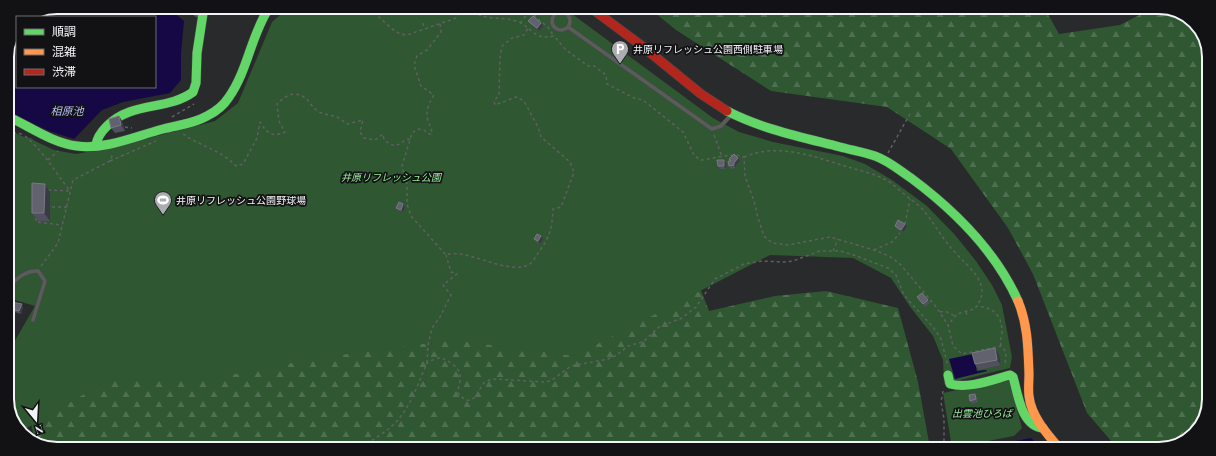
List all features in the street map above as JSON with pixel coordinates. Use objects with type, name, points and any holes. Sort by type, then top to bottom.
[{"type":"street","points":[[96,145],[98,136],[113,120],[123,114],[137,109],[184,98],[193,92],[196,83],[197,43],[203,14]]},
{"type":"street","points":[[14,119],[66,144],[79,146],[118,141],[197,120],[212,113],[231,94],[239,80],[256,31],[265,14]]},
{"type":"street","points":[[600,14],[623,30],[710,102],[732,114],[764,127],[884,160],[919,183],[940,201],[963,224],[999,268],[1012,288],[1022,310],[1026,326],[1029,397],[1035,416],[1054,442]]},
{"type":"street","points":[[949,380],[958,386],[1010,375],[1013,376],[1021,403],[1028,418],[1036,427],[1043,428]]},
{"type":"lane","points":[[558,14],[555,15],[553,20],[554,27],[562,30],[568,27],[570,20],[567,14]]},
{"type":"lane","points":[[568,27],[712,129],[721,126],[732,114]]},
{"type":"lane","points":[[14,282],[30,271],[38,271],[45,281],[33,320]]},
{"type":"path","points":[[379,14],[379,17],[402,35],[407,35],[440,24],[456,18],[459,14]]},
{"type":"path","points":[[474,14],[484,18],[520,23],[537,36],[554,36]]},
{"type":"path","points":[[520,23],[527,14]]},
{"type":"path","points":[[532,14],[548,27],[566,50],[588,66],[594,66],[606,75],[607,84],[634,98],[644,100],[682,132],[694,155],[700,160],[737,154],[744,157],[750,154],[772,150],[810,155],[877,176],[888,181],[923,209],[951,249],[979,278],[982,286],[982,299],[974,309],[957,314],[948,325]]},
{"type":"path","points":[[422,23],[424,29]]},
{"type":"path","points":[[369,442],[392,425],[401,416],[416,388],[427,363],[428,345],[432,328],[440,317],[451,295],[443,285],[457,274],[451,272],[446,255],[412,216],[407,204],[407,184],[402,166],[412,133],[418,129],[432,134],[428,119],[428,106],[434,95],[421,86],[414,65],[417,56],[427,50],[441,32],[440,24]]},
{"type":"path","points":[[446,255],[451,253],[470,256],[486,262],[519,268],[531,264],[548,240],[552,223],[553,209],[561,207],[574,172],[570,162],[540,137],[538,128],[524,101],[516,97],[496,105],[494,101],[499,95],[500,58],[502,46],[512,38],[524,35],[528,28]]},
{"type":"path","points":[[177,126],[179,131],[190,139],[231,160],[236,166],[243,164],[251,151],[257,138],[260,122],[268,133],[277,135],[285,132],[279,122],[277,104],[285,96],[296,94],[305,97],[310,105],[318,111],[338,118],[347,124],[363,120],[360,132],[364,138],[375,140],[383,134],[384,140],[390,145],[395,146],[410,139]]},
{"type":"path","points":[[884,160],[911,112]]},
{"type":"path","points":[[14,133],[23,134],[36,145],[70,191]]},
{"type":"path","points":[[715,138],[722,157]]},
{"type":"path","points":[[38,271],[58,243],[73,180],[110,161],[158,140]]},
{"type":"path","points":[[110,161],[118,141]]},
{"type":"path","points":[[48,160],[61,148]]},
{"type":"path","points":[[744,157],[745,176],[754,201],[758,218],[764,236],[772,243],[788,245],[830,237],[838,238],[889,256],[900,264],[939,312],[948,325],[953,346],[962,354],[1001,346]]},
{"type":"path","points":[[44,190],[70,191]]},
{"type":"path","points":[[905,224],[910,199]]},
{"type":"path","points":[[52,207],[67,207]]},
{"type":"path","points":[[36,215],[36,222],[63,225]]},
{"type":"path","points":[[874,250],[892,242],[900,233]]},
{"type":"path","points":[[833,251],[838,238]]},
{"type":"path","points":[[427,363],[440,358],[446,360],[459,369],[461,375],[458,392],[461,398],[466,400],[474,398],[485,382],[493,379],[546,382],[552,380],[571,366],[608,359],[617,355],[628,346],[643,342],[659,327],[682,318],[696,307],[715,279],[744,264],[762,261],[793,261],[820,251],[833,251],[854,255],[888,268],[896,275],[909,301],[933,327],[941,339],[949,368],[949,380],[943,390],[941,402],[944,419],[944,442]]},
{"type":"path","points":[[977,306],[985,307],[996,312],[999,317],[1002,330],[1001,346],[1006,352],[1005,366],[1010,375]]},
{"type":"path","points":[[939,312],[945,311],[955,316]]},
{"type":"path","points":[[966,312],[968,317]]},
{"type":"path","points":[[987,348],[988,353]]},
{"type":"green space","name":"井原リフレッシュ公園","points":[[281,14],[572,14],[713,118],[739,132],[773,142],[843,156],[865,164],[892,180],[927,206],[955,235],[976,261],[992,285],[1002,305],[1012,357],[1010,368],[944,384],[943,360],[933,336],[911,308],[891,278],[853,258],[770,255],[574,356],[452,340],[312,359],[210,379],[108,380],[26,428],[17,416],[14,402],[14,342],[35,306],[14,300],[14,132],[24,137],[31,138],[54,150],[76,154],[110,148],[215,121],[238,103],[272,22]]},
{"type":"green space","points":[[656,14],[1048,14],[1059,34],[1120,25],[1141,14],[1173,16],[1185,23],[1198,38],[1202,54],[1202,405],[1195,423],[1185,433],[1173,440],[1159,442],[1112,442],[1087,413],[1033,274],[1008,228],[951,149],[887,107],[771,91],[676,30]]},
{"type":"green space","points":[[693,270],[709,311],[775,296],[826,291],[898,308],[918,382],[929,442],[48,441],[33,435],[25,395],[48,305]]},
{"type":"green space","name":"出雲池ひろば","points":[[1009,379],[1022,428],[1014,436],[983,442],[951,442],[943,393]]},
{"type":"water","name":"相原池","points":[[57,14],[176,14],[184,21],[181,53],[181,80],[170,93],[123,102],[102,110],[74,139],[49,131],[14,114],[14,57],[16,44],[16,88],[156,88],[156,16],[44,16]]},
{"type":"water","points":[[973,354],[977,371],[987,371],[955,379],[949,359]]},
{"type":"water","points":[[1031,438],[1035,442],[1010,442]]},
{"type":"building","points":[[533,16],[541,23],[537,28],[528,21]]},
{"type":"building","points":[[119,116],[121,125],[111,128],[109,119]]},
{"type":"building","points":[[734,154],[738,158],[734,165],[729,166],[728,161],[731,161],[729,159]]},
{"type":"building","points":[[717,160],[724,160],[724,166],[718,166]]},
{"type":"building","points":[[32,183],[45,184],[44,213],[32,213]]},
{"type":"building","points":[[399,202],[403,204],[401,210],[396,208]]},
{"type":"building","points":[[898,220],[905,224],[901,230],[895,226]]},
{"type":"building","points":[[537,234],[541,236],[538,241],[534,239]]},
{"type":"building","points":[[922,293],[928,300],[923,304],[917,297]]},
{"type":"building","points":[[14,302],[22,304],[19,311],[14,309]]},
{"type":"building","points":[[995,348],[997,360],[975,364],[972,353]]},
{"type":"building","points":[[975,394],[976,399],[970,401],[969,395]]},
{"type":"traffic: fast","points":[[96,145],[101,133],[117,118],[138,109],[172,102],[193,92],[196,83],[197,53],[203,14]]},
{"type":"traffic: fast","points":[[14,120],[41,134],[59,141],[77,146],[88,147],[120,142],[202,119],[222,105],[235,87],[241,76],[265,14]]},
{"type":"traffic: fast","points":[[727,111],[754,123],[782,132],[866,153],[885,160],[927,190],[958,218],[986,249],[1009,283],[1018,301]]},
{"type":"traffic: fast","points":[[948,375],[950,384],[958,385],[973,385],[1010,375],[1013,377],[1019,400],[1025,415],[1030,422],[1043,428]]},
{"type":"traffic: slow","points":[[1018,301],[1024,319],[1027,337],[1030,403],[1036,418],[1054,442]]},
{"type":"traffic: jam","points":[[599,14],[642,46],[701,94],[727,111]]},
{"type":"place","name":"井原リフレッシュ公園西側駐車場","points":[[620,64]]},
{"type":"place","name":"井原リフレッシュ公園野球場","points":[[163,215]]}]
